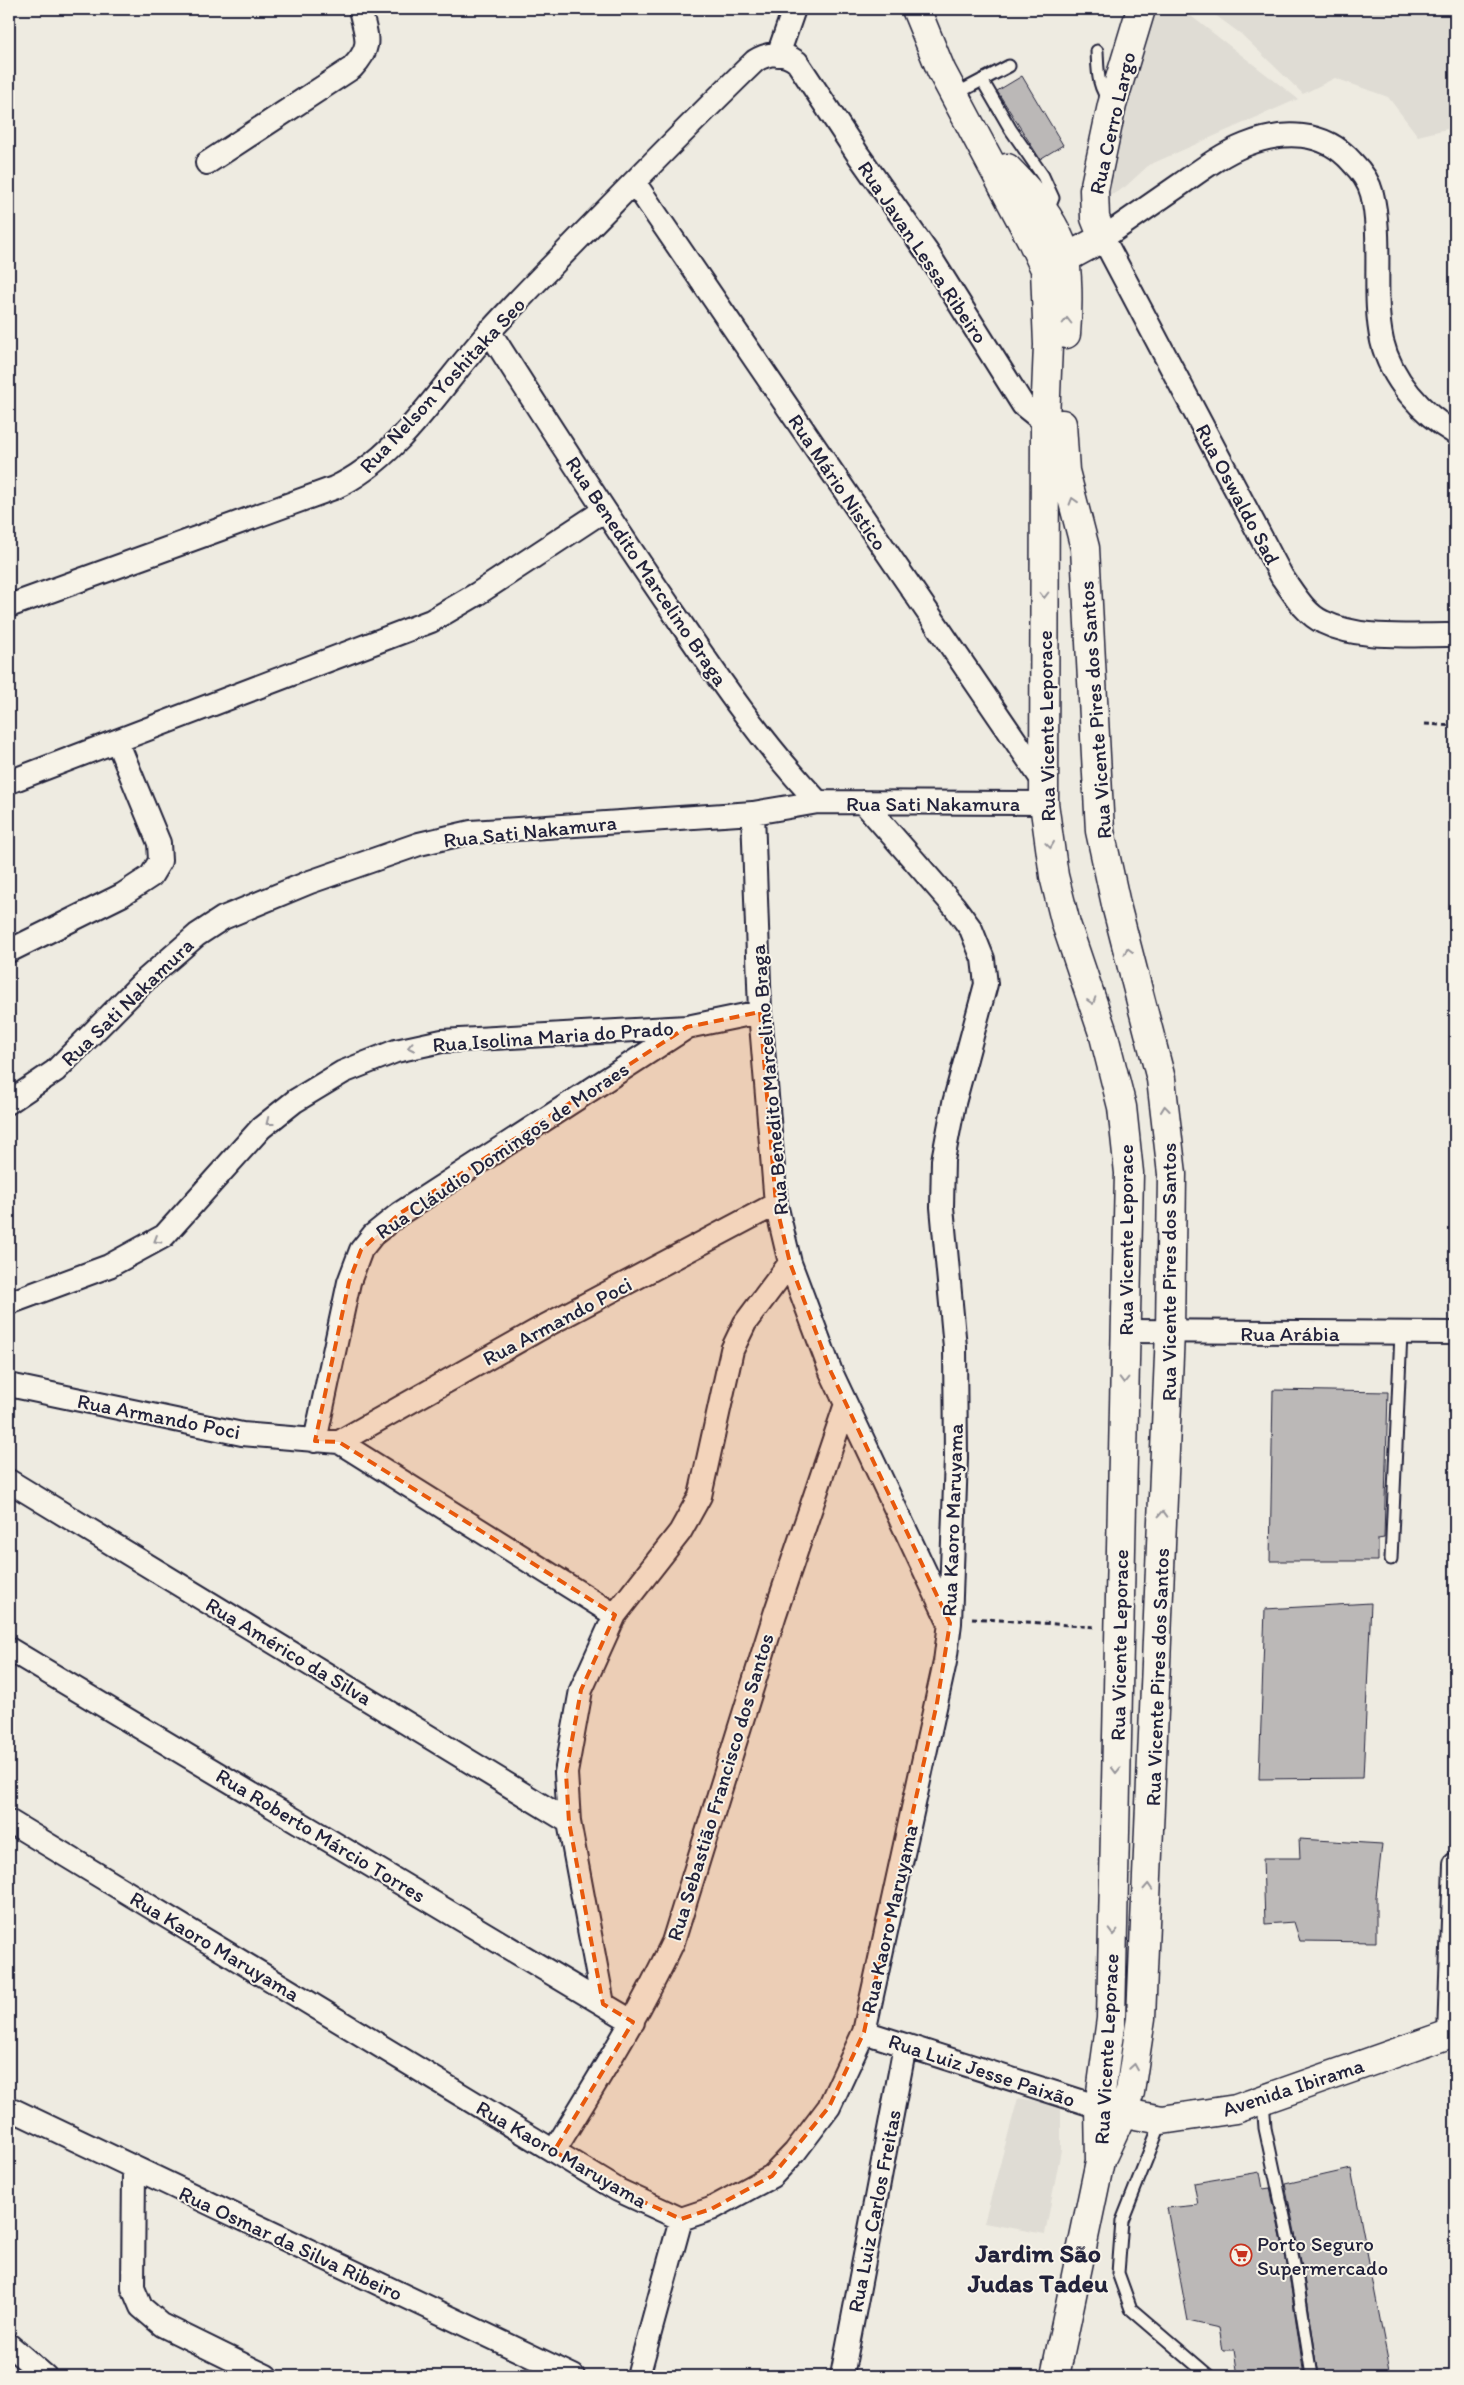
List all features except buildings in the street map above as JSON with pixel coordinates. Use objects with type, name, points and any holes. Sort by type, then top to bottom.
[{"type":"main road","points":[[916,9],[929,44],[954,95],[978,139],[1013,174],[1055,264],[1103,238]]},
{"type":"main road","name":"Rua Cerro Largo","points":[[1103,238],[1095,218],[1094,190],[1112,105],[1141,9]]},
{"type":"main road","name":"Rua Vicente Leporace","points":[[1055,264],[1048,336],[1053,421],[1044,546],[1044,792],[1054,876],[1066,924],[1104,1036],[1122,1107],[1129,1172],[1111,2019],[1111,2111],[1055,2376]]},
{"type":"main road","name":"Rua Vicente Pires dos Santos","points":[[1053,421],[1085,548],[1100,832],[1164,1096],[1172,1174],[1170,1332],[1142,2018],[1130,2092],[1111,2111]]},
{"type":"main road","points":[[1044,546],[1057,536],[1068,534],[1074,535],[1085,548]]},
{"type":"main road","name":"Avenida Ibirama","points":[[1111,2111],[1162,2120],[1236,2109],[1452,2034]]},
{"type":"street","points":[[207,163],[352,68],[364,56],[367,47],[360,9]]},
{"type":"street","points":[[788,58],[794,9]]},
{"type":"street","name":"Rua Nelson Yoshitaka Seo","points":[[9,606],[334,488],[356,478],[384,454],[417,418],[489,331],[755,61],[768,54],[788,58]]},
{"type":"street","name":"Rua Javan Lessa Ribeiro","points":[[788,58],[929,254],[1023,405],[1030,412],[1053,421]]},
{"type":"street","points":[[1103,238],[1215,160],[1245,145],[1277,136],[1309,135],[1328,142],[1344,152],[1360,170],[1372,193],[1382,340],[1390,364],[1409,394],[1440,424],[1455,433]]},
{"type":"street","name":"Rua Mário Nistico","points":[[634,182],[1044,792]]},
{"type":"street","name":"Rua Oswaldo Sad","points":[[1103,238],[1282,577],[1307,610],[1322,622],[1369,633],[1455,635]]},
{"type":"street","name":"Rua Benedito Marcelino Braga","points":[[489,331],[603,511],[750,722],[782,764],[818,802]]},
{"type":"street","points":[[9,782],[432,621],[477,594],[603,511]]},
{"type":"street","points":[[9,951],[122,895],[151,876],[160,861],[158,843],[117,741]]},
{"type":"street","name":"Rua Sati Nakamura","points":[[9,1102],[55,1071],[144,981],[197,935],[223,918],[257,902],[419,844],[470,832],[753,813],[818,802],[863,802],[1044,792]]},
{"type":"street","name":"Rua Kaoro Maruyama","points":[[9,1821],[618,2190],[655,2209],[681,2219],[711,2209],[772,2176],[795,2152],[829,2107],[864,2032],[937,1703],[950,1620],[956,1458],[956,1347],[942,1207],[944,1160],[954,1103],[986,984],[983,959],[971,929],[954,906],[863,802]]},
{"type":"street","name":"Rua Benedito Marcelino Braga","points":[[753,813],[760,1012],[776,1204],[790,1263],[821,1349],[950,1620]]},
{"type":"street","name":"Rua Isolina Maria do Prado","points":[[9,1303],[109,1266],[164,1236],[261,1128],[295,1101],[343,1072],[396,1051],[442,1041],[687,1027],[760,1012]]},
{"type":"street","name":"Rua Cláudio Domingos de Moraes","points":[[315,1441],[349,1282],[361,1250],[373,1235],[399,1214],[687,1027]]},
{"type":"street","points":[[604,1032],[614,1041],[621,1053],[624,1068]]},
{"type":"street","name":"Rua Armando Poci","points":[[340,1442],[545,1326],[776,1204]]},
{"type":"street","points":[[603,2004],[569,1822],[566,1773],[581,1690],[615,1615],[680,1532],[700,1496],[732,1350],[745,1323],[790,1263]]},
{"type":"street","name":"Rua Arábia","points":[[1125,1331],[1455,1333]]},
{"type":"street","name":"Rua Armando Poci","points":[[9,1385],[242,1434],[340,1442],[615,1615]]},
{"type":"street","name":"Rua Sebastião Francisco dos Santos","points":[[554,2151],[652,1987],[673,1942],[775,1614],[846,1404]]},
{"type":"street","name":"Rua Américo da Silva","points":[[9,1481],[569,1822]]},
{"type":"street","name":"Rua Roberto Márcio Torres","points":[[9,1649],[632,2022]]},
{"type":"street","points":[[1452,2034],[1455,1864]]},
{"type":"street","name":"Rua Luiz Jesse Paixão","points":[[864,2032],[1111,2111]]},
{"type":"street","name":"Rua Luiz Carlos Freitas","points":[[842,2376],[905,2046]]},
{"type":"street","name":"Rua Osmar da Silva Ribeiro","points":[[9,2108],[573,2376]]},
{"type":"street","points":[[134,2169],[133,2288],[141,2307],[162,2325],[266,2376]]},
{"type":"street","points":[[638,2376],[681,2219]]},
{"type":"street","points":[[9,2345],[45,2376]]},
{"type":"lane","points":[[1097,51],[1098,79],[1103,94],[1112,105]]},
{"type":"lane","points":[[954,95],[1009,66]]},
{"type":"lane","points":[[982,80],[1011,130],[1044,176],[1053,198],[1036,222]]},
{"type":"lane","points":[[1391,1559],[1401,1333]]},
{"type":"lane","points":[[1263,2100],[1265,2128],[1296,2273],[1312,2376]]},
{"type":"lane","points":[[1162,2120],[1122,2220],[1118,2273],[1131,2309],[1209,2376]]},
{"type":"path","points":[[1425,724],[1455,726]]},
{"type":"path","points":[[950,1620],[1119,1629]]},
{"type":"highlighted area","points":[[760,1012],[776,1204],[790,1263],[831,1372],[950,1623],[937,1703],[864,2032],[829,2107],[772,2176],[711,2209],[681,2219],[618,2190],[554,2151],[633,2022],[603,2004],[569,1822],[566,1773],[581,1690],[615,1615],[339,1442],[315,1441],[349,1282],[361,1250],[399,1214],[687,1027]]},
{"type":"shaded area","points":[[1156,9],[1182,9],[1298,99],[1149,165],[1125,187],[1107,195],[1121,110]]},
{"type":"shaded area","points":[[1207,9],[1455,9],[1455,127],[1418,136],[1388,97],[1335,78],[1303,94],[1241,34]]},
{"type":"shaded area","points":[[1018,2098],[1061,2105],[1061,2150],[1045,2234],[984,2223]]},
{"type":"place","name":"Porto Seguro Supermercado","points":[[1241,2255]]},
{"type":"district","name":"Jardim São Judas Tadeu","points":[[1038,2268]]}]
